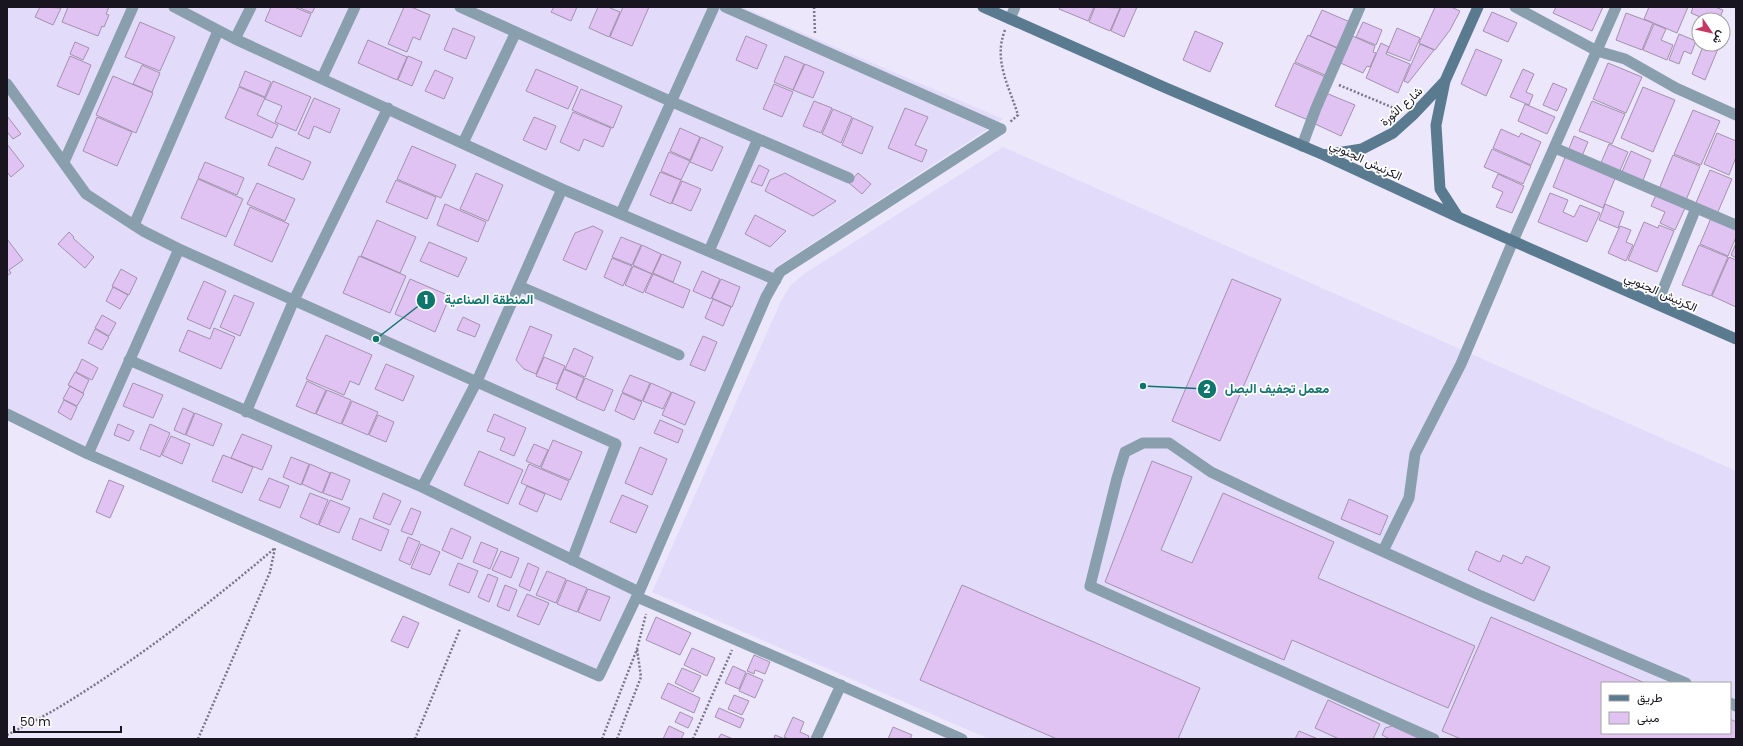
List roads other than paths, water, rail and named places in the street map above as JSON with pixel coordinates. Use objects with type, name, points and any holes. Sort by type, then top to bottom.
[{"type":"main road","name":"الكرنيش الجنوبي","points":[[983,7],[1324,155],[1458,217],[1736,339]]},
{"type":"main road","name":"شارع الثورة","points":[[1458,217],[1440,189],[1436,125],[1445,81],[1478,7]]},
{"type":"main road","name":"شارع الثورة","points":[[1324,155],[1362,149],[1393,133],[1413,115],[1445,81]]},
{"type":"street","points":[[64,162],[133,7]]},
{"type":"street","points":[[174,7],[235,39],[562,189],[776,280]]},
{"type":"street","points":[[235,39],[251,7]]},
{"type":"street","points":[[322,78],[355,7]]},
{"type":"street","points":[[460,7],[670,101],[849,178]]},
{"type":"street","points":[[621,213],[670,101],[714,7]]},
{"type":"street","points":[[7,414],[88,454],[599,676],[638,594],[766,297],[780,272],[1001,129],[724,7]]},
{"type":"street","points":[[1010,19],[1015,7]]},
{"type":"street","points":[[1302,146],[1360,7]]},
{"type":"street","points":[[1515,7],[1597,51],[1625,59],[1676,88],[1736,115]]},
{"type":"street","points":[[1383,551],[1409,498],[1415,454],[1462,364],[1513,241],[1616,7]]},
{"type":"street","points":[[134,225],[218,31]]},
{"type":"street","points":[[463,143],[516,32]]},
{"type":"street","points":[[7,84],[86,194],[134,225],[179,249],[478,381],[616,444],[572,560]]},
{"type":"street","points":[[246,412],[294,300],[388,108]]},
{"type":"street","points":[[709,251],[758,139]]},
{"type":"street","points":[[1555,148],[1736,225]]},
{"type":"street","points":[[422,487],[478,381],[562,189]]},
{"type":"street","points":[[1657,304],[1696,208]]},
{"type":"street","points":[[88,454],[179,249]]},
{"type":"street","points":[[519,286],[679,355]]},
{"type":"street","points":[[129,360],[422,487],[572,560],[638,594],[649,602],[962,739]]},
{"type":"street","points":[[1434,739],[1090,586],[1125,452],[1144,444],[1169,443],[1211,472],[1276,503],[1486,598],[1684,682]]},
{"type":"street","points":[[816,739],[840,685]]},
{"type":"place","name":"المنطقة الصناعية","points":[[376,339]]},
{"type":"place","name":"معمل تجفيف البصل","points":[[1143,386]]}]
